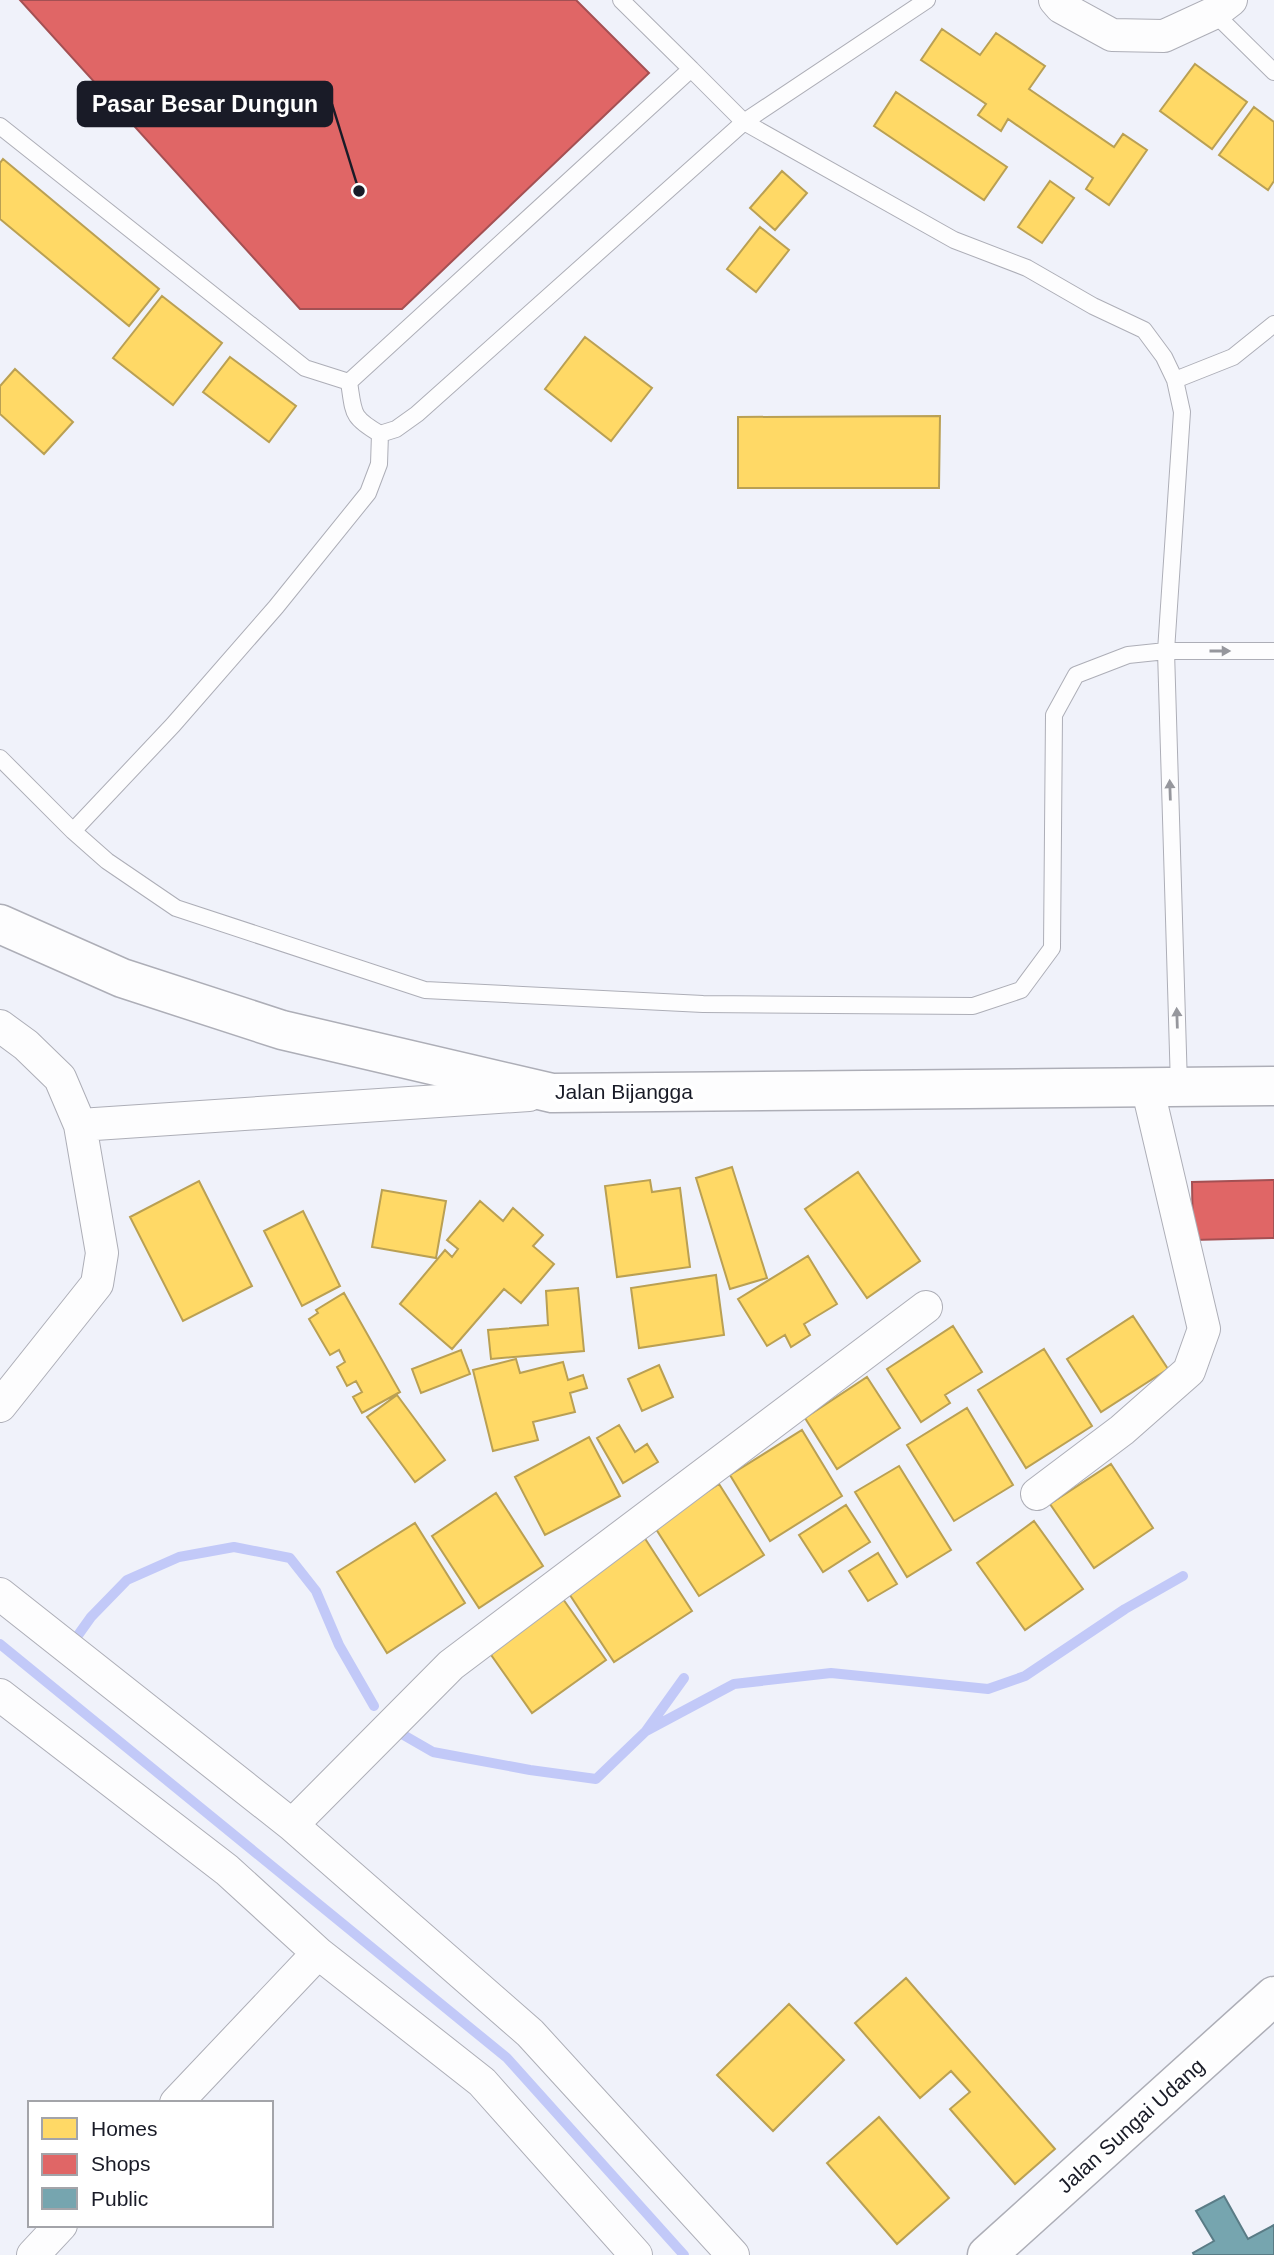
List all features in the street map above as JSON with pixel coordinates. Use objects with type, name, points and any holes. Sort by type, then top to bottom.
[{"type":"main road","name":"Jalan Bijangga","points":[[0,924],[122,978],[282,1030],[552,1093],[1274,1086]]},
{"type":"main road","name":"Jalan Sungai Udang","points":[[988,2255],[1274,1996]]},
{"type":"street","points":[[1055,0],[1112,35],[1164,36],[1222,7]]},
{"type":"street","points":[[0,1026],[26,1045],[60,1077],[80,1125],[102,1252],[97,1284],[0,1406]]},
{"type":"street","points":[[1037,1494],[1122,1430],[1189,1371],[1204,1329],[1163,1086]]},
{"type":"street","points":[[80,1125],[552,1093]]},
{"type":"street","points":[[292,1825],[452,1665],[926,1307]]},
{"type":"street","points":[[0,1594],[292,1825],[530,2034],[733,2255]]},
{"type":"street","points":[[0,1695],[227,1870],[318,1953],[482,2082],[636,2255]]},
{"type":"street","points":[[178,2101],[318,1953]]},
{"type":"street","points":[[33,2255],[59,2227]]},
{"type":"lane","points":[[621,0],[744,122],[954,240],[1027,268],[1093,306],[1144,330],[1164,357],[1175,380],[1182,412],[1166,651],[1163,1086]]},
{"type":"lane","points":[[349,382],[355,415],[362,424],[380,434],[396,429],[417,414],[744,122],[927,0]]},
{"type":"lane","points":[[1222,7],[1274,72]]},
{"type":"lane","points":[[349,382],[691,69]]},
{"type":"lane","points":[[0,127],[305,368],[349,382]]},
{"type":"lane","points":[[1175,380],[1233,357],[1274,324]]},
{"type":"lane","points":[[73,831],[182,715],[276,607],[368,493],[379,464],[380,434]]},
{"type":"lane","points":[[0,758],[107,861],[176,908],[425,989],[704,1004],[973,1006],[1021,990],[1052,948],[1054,715],[1076,675],[1128,655],[1166,651],[1274,651]]},
{"type":"building: Homes","points":[[942,29],[980,55],[996,33],[1045,66],[1029,89],[1114,147],[1123,134],[1147,150],[1109,205],[1086,189],[1093,178],[1008,119],[1001,131],[978,115],[986,104],[921,60]]},
{"type":"building: Homes","points":[[1195,64],[1247,102],[1212,149],[1160,111]]},
{"type":"building: Homes","points":[[896,92],[1007,167],[984,200],[874,126]]},
{"type":"building: Homes","points":[[1254,107],[1274,122],[1274,181],[1268,190],[1219,155]]},
{"type":"building: Homes","points":[[3,159],[159,289],[129,326],[0,219],[0,163]]},
{"type":"building: Homes","points":[[782,171],[807,193],[775,230],[750,208]]},
{"type":"building: Homes","points":[[1050,181],[1074,198],[1042,243],[1018,227]]},
{"type":"building: Homes","points":[[760,227],[789,250],[756,292],[727,269]]},
{"type":"building: Homes","points":[[162,296],[222,343],[173,405],[113,358]]},
{"type":"building: Homes","points":[[585,337],[652,388],[611,441],[545,389]]},
{"type":"building: Homes","points":[[230,357],[296,406],[269,442],[203,392]]},
{"type":"building: Homes","points":[[15,369],[73,422],[44,454],[0,414],[0,386]]},
{"type":"building: Homes","points":[[940,416],[939,488],[738,488],[738,417]]},
{"type":"building: Homes","points":[[732,1167],[767,1278],[730,1289],[696,1178]]},
{"type":"building: Homes","points":[[858,1172],[920,1261],[867,1298],[805,1209]]},
{"type":"building: Homes","points":[[650,1180],[652,1192],[680,1188],[690,1267],[617,1277],[605,1186]]},
{"type":"building: Homes","points":[[199,1181],[252,1286],[183,1321],[130,1217]]},
{"type":"building: Homes","points":[[382,1190],[446,1201],[436,1258],[372,1247]]},
{"type":"building: Homes","points":[[480,1201],[503,1221],[513,1208],[543,1235],[533,1246],[554,1264],[521,1303],[504,1289],[452,1349],[400,1304],[445,1250],[452,1257],[458,1249],[447,1240]]},
{"type":"building: Homes","points":[[303,1211],[340,1286],[302,1306],[264,1231]]},
{"type":"building: Homes","points":[[808,1256],[837,1304],[804,1324],[810,1335],[791,1347],[785,1335],[767,1346],[738,1299]]},
{"type":"building: Homes","points":[[716,1275],[724,1335],[639,1348],[631,1288]]},
{"type":"building: Homes","points":[[578,1288],[584,1351],[491,1359],[488,1330],[548,1325],[546,1291]]},
{"type":"building: Homes","points":[[344,1293],[400,1392],[362,1413],[353,1397],[362,1392],[356,1381],[347,1386],[337,1367],[345,1362],[339,1350],[330,1355],[309,1319],[318,1313],[316,1310]]},
{"type":"building: Homes","points":[[1133,1316],[1168,1369],[1101,1412],[1067,1359]]},
{"type":"building: Homes","points":[[953,1326],[982,1372],[945,1395],[950,1403],[921,1422],[887,1369]]},
{"type":"building: Homes","points":[[1044,1349],[1092,1426],[1026,1468],[978,1390]]},
{"type":"building: Homes","points":[[461,1350],[470,1374],[421,1393],[412,1369]]},
{"type":"building: Homes","points":[[516,1359],[520,1373],[563,1362],[568,1380],[583,1375],[587,1388],[570,1393],[575,1412],[533,1422],[538,1440],[493,1451],[473,1370]]},
{"type":"building: Homes","points":[[659,1365],[673,1397],[642,1411],[628,1379]]},
{"type":"building: Homes","points":[[867,1377],[900,1428],[837,1469],[805,1418]]},
{"type":"building: Homes","points":[[397,1395],[445,1460],[415,1482],[367,1417]]},
{"type":"building: Homes","points":[[967,1408],[1013,1485],[954,1521],[907,1445]]},
{"type":"building: Homes","points":[[619,1425],[635,1452],[647,1444],[658,1462],[623,1483],[597,1438]]},
{"type":"building: Homes","points":[[802,1430],[842,1496],[770,1541],[730,1475]]},
{"type":"building: Homes","points":[[589,1437],[620,1496],[545,1535],[515,1477]]},
{"type":"building: Homes","points":[[1111,1464],[1153,1528],[1094,1568],[1050,1504]]},
{"type":"building: Homes","points":[[899,1466],[951,1550],[907,1577],[855,1492]]},
{"type":"building: Homes","points":[[719,1484],[764,1555],[699,1596],[654,1526]]},
{"type":"building: Homes","points":[[496,1493],[543,1566],[479,1608],[432,1536]]},
{"type":"building: Homes","points":[[846,1505],[870,1542],[823,1572],[799,1535]]},
{"type":"building: Homes","points":[[1034,1521],[1083,1589],[1025,1630],[977,1563]]},
{"type":"building: Homes","points":[[415,1523],[465,1603],[387,1653],[337,1572]]},
{"type":"building: Homes","points":[[644,1537],[692,1611],[614,1662],[566,1589]]},
{"type":"building: Homes","points":[[878,1553],[897,1584],[868,1601],[849,1571]]},
{"type":"building: Homes","points":[[563,1599],[606,1660],[532,1713],[489,1652]]},
{"type":"building: Homes","points":[[906,1978],[1055,2149],[1015,2184],[950,2109],[970,2092],[951,2071],[920,2098],[855,2023]]},
{"type":"building: Homes","points":[[789,2004],[844,2060],[773,2131],[717,2075]]},
{"type":"building: Homes","points":[[879,2117],[949,2198],[897,2244],[827,2163]]},
{"type":"building: Shops","points":[[20,0],[576,0],[649,73],[402,309],[300,309]]},
{"type":"building: Shops","points":[[1274,1180],[1274,1238],[1193,1240],[1192,1182]]},
{"type":"building: Public","points":[[1224,2196],[1248,2239],[1274,2225],[1274,2255],[1194,2255],[1193,2253],[1214,2241],[1196,2211]]},
{"type":"waterway","points":[[76,1638],[91,1617],[127,1580],[179,1557],[234,1547],[290,1558],[316,1591],[339,1645],[374,1706]]},
{"type":"waterway","points":[[646,1731],[734,1684],[831,1673],[988,1689],[1025,1676],[1125,1609],[1183,1576]]},
{"type":"waterway","points":[[0,1644],[507,2058],[684,2255]]},
{"type":"waterway","points":[[400,1733],[433,1752],[596,1779],[646,1731],[684,1678]]},
{"type":"place","name":"Pasar Besar Dungun","points":[[359,191]]}]
